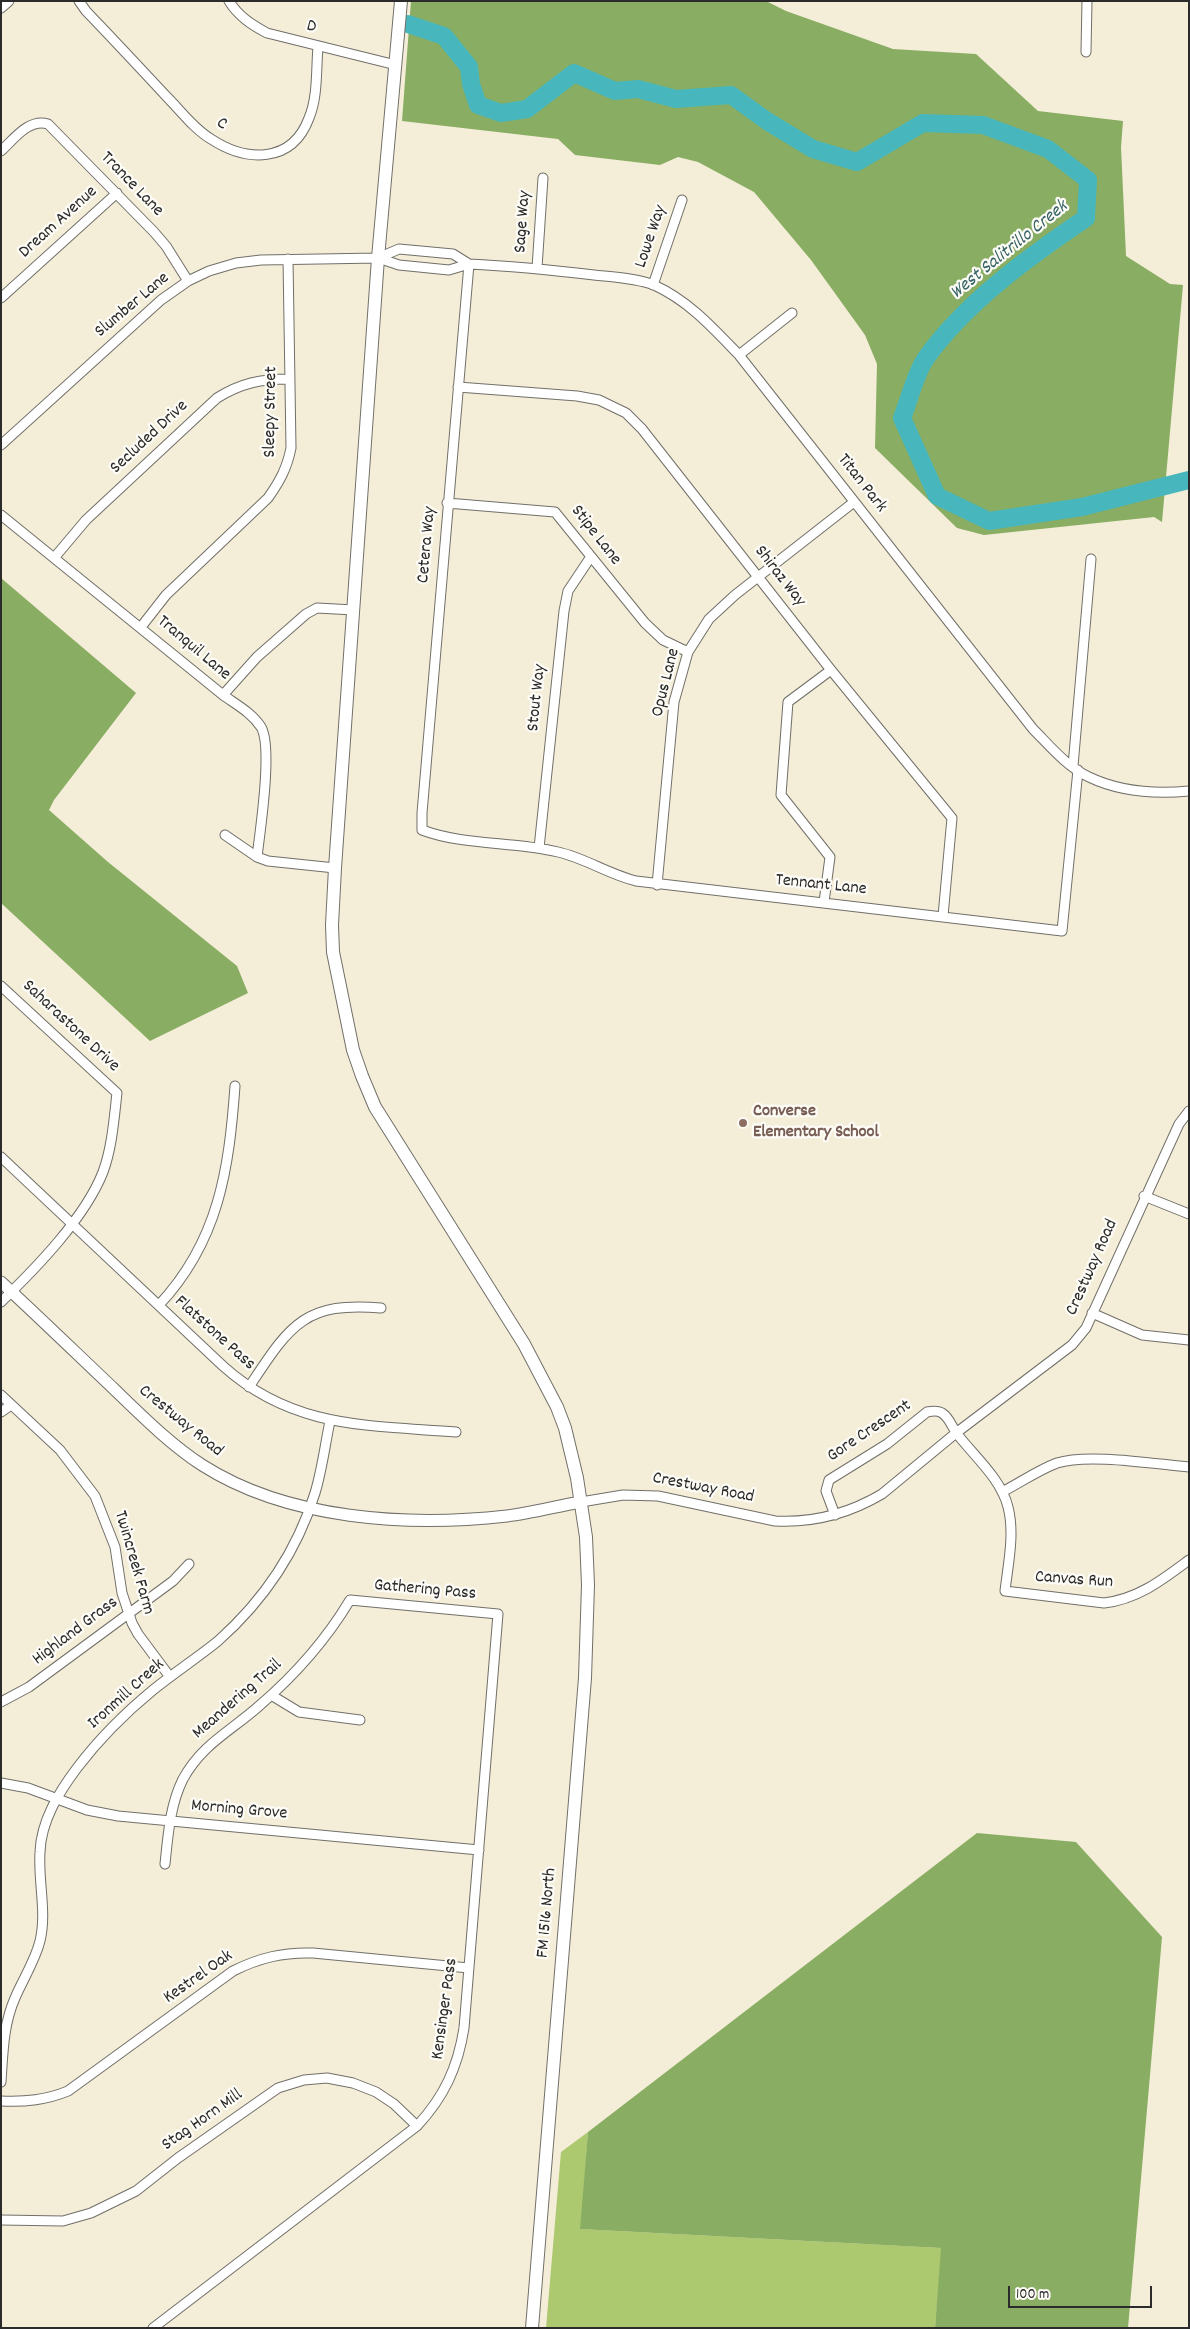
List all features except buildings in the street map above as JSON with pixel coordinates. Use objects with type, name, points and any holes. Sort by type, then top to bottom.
[{"type":"main road","name":"FM 1516 North","points":[[402,1],[378,258],[335,868],[332,925],[333,952],[353,1050],[375,1107],[510,1321],[542,1376],[558,1407],[565,1428],[581,1502],[588,1562],[585,1678],[532,2328]]},
{"type":"street","points":[[1,8],[9,1]]},
{"type":"street","name":"C","points":[[79,1],[86,11],[198,129],[227,149],[254,156],[266,155],[288,147],[300,137],[313,105],[318,46]]},
{"type":"street","name":"D","points":[[229,1],[238,13],[252,25],[267,33],[396,65]]},
{"type":"street","points":[[1086,52],[1088,1]]},
{"type":"street","name":"Trance Lane","points":[[1,151],[31,124],[40,121],[48,124],[117,193],[166,246],[188,281]]},
{"type":"street","name":"Sage Way","points":[[537,268],[543,178]]},
{"type":"street","name":"Dream Avenue","points":[[1,298],[117,193]]},
{"type":"street","name":"Lowe Way","points":[[653,285],[682,200]]},
{"type":"street","points":[[378,258],[399,249],[453,254],[468,264]]},
{"type":"street","points":[[378,258],[399,265],[449,270],[468,264]]},
{"type":"street","name":"Slumber Lane","points":[[1,445],[161,300],[188,281],[209,271],[236,263],[288,259],[378,258]]},
{"type":"street","name":"Sleepy Street","points":[[141,627],[166,595],[268,498],[287,466],[290,448],[288,259]]},
{"type":"street","name":"Titan Park","points":[[468,264],[537,268],[624,278],[653,285],[685,303],[704,319],[739,355],[1033,729],[1075,768],[1089,777],[1138,792],[1189,791]]},
{"type":"street","name":"Cetera Way","points":[[422,830],[447,503],[468,264]]},
{"type":"street","points":[[739,355],[792,313]]},
{"type":"street","name":"Secluded Drive","points":[[54,558],[86,520],[216,398],[250,381],[289,379]]},
{"type":"street","name":"Shiraz Way","points":[[458,387],[585,397],[599,400],[626,413],[642,429],[831,670],[952,818],[943,916]]},
{"type":"street","name":"Opus Lane","points":[[657,884],[674,702],[688,652],[709,620],[758,576],[854,502]]},
{"type":"street","name":"Stipe Lane","points":[[447,503],[555,512],[590,558],[655,634],[688,652]]},
{"type":"street","name":"Tranquil Lane","points":[[1,515],[250,714],[262,728],[266,742],[258,857]]},
{"type":"street","name":"Stout Way","points":[[539,848],[564,611],[568,591],[590,558]]},
{"type":"street","points":[[1075,768],[1090,560]]},
{"type":"street","points":[[224,695],[257,657],[306,614],[317,608],[354,610]]},
{"type":"street","points":[[824,902],[830,857],[781,795],[788,702],[831,670]]},
{"type":"street","name":"Tennant Lane","points":[[422,830],[441,837],[539,848],[574,856],[615,876],[657,884],[1062,931],[1075,768]]},
{"type":"street","points":[[225,835],[258,857],[283,863],[335,868]]},
{"type":"street","name":"Saharastone Drive","points":[[1,986],[117,1093],[109,1149],[103,1171],[87,1204],[72,1224]]},
{"type":"street","points":[[159,1305],[190,1264],[206,1234],[216,1209],[231,1148],[235,1086]]},
{"type":"street","name":"Crestway Road","points":[[1,1282],[157,1430],[187,1454],[233,1483],[264,1496],[308,1509],[361,1516],[448,1520],[508,1516],[581,1502],[643,1494],[671,1497],[776,1521],[807,1521],[834,1515],[870,1502],[956,1433],[1072,1345],[1086,1328],[1144,1196],[1179,1124],[1189,1112]]},
{"type":"street","name":"Flatstone Pass","points":[[1,1157],[223,1366],[249,1387],[298,1412],[330,1421],[456,1432]]},
{"type":"street","points":[[1144,1196],[1189,1214]]},
{"type":"street","points":[[1,1302],[72,1224]]},
{"type":"street","points":[[249,1387],[281,1339],[302,1321],[335,1307],[353,1305],[381,1308]]},
{"type":"street","points":[[1092,1313],[1142,1335],[1189,1340]]},
{"type":"street","name":"Twincreek Farm","points":[[1,1395],[60,1450],[95,1496],[115,1547],[122,1593],[128,1613],[138,1634],[170,1677]]},
{"type":"street","points":[[1,1412],[11,1405]]},
{"type":"street","name":"Gore Crescent","points":[[834,1515],[826,1491],[829,1480],[887,1444],[927,1412],[942,1413],[949,1419],[956,1433]]},
{"type":"street","name":"Ironmill Creek","points":[[1,2082],[6,2026],[14,1999],[40,1940],[43,1918],[39,1853],[43,1832],[56,1800],[76,1769],[113,1725],[170,1677],[218,1641],[255,1604],[293,1547],[319,1480],[330,1421]]},
{"type":"street","points":[[956,1433],[995,1480],[1002,1492],[1056,1464],[1068,1460],[1092,1459],[1189,1467]]},
{"type":"street","name":"Canvas Run","points":[[1002,1492],[1008,1506],[1011,1527],[1006,1592],[1104,1602],[1117,1601],[1140,1594],[1158,1584],[1189,1560]]},
{"type":"street","name":"Highland Grass","points":[[1,1702],[29,1687],[172,1581],[190,1564]]},
{"type":"street","name":"Gathering Pass","points":[[350,1600],[498,1614]]},
{"type":"street","name":"Meandering Trail","points":[[165,1864],[169,1821],[180,1786],[198,1757],[211,1742],[285,1682],[324,1640],[350,1600]]},
{"type":"street","name":"Kensinger Pass","points":[[154,2328],[417,2126],[443,2094],[459,2056],[469,1968],[498,1614]]},
{"type":"street","points":[[271,1695],[299,1712],[360,1720]]},
{"type":"street","name":"Morning Grove","points":[[1,1783],[28,1788],[56,1800],[118,1816],[479,1850]]},
{"type":"street","name":"Kestrel Oak","points":[[1,2101],[25,2102],[45,2100],[68,2091],[233,1971],[254,1961],[293,1952],[469,1968]]},
{"type":"street","name":"Stag Horn Mill","points":[[1,2220],[63,2221],[91,2213],[136,2192],[178,2158],[278,2088],[304,2080],[327,2078],[353,2083],[376,2092],[394,2104],[417,2126]]},
{"type":"green space","points":[[411,1],[766,1],[786,11],[893,49],[976,54],[1038,111],[1123,121],[1121,147],[1126,256],[1170,284],[1183,285],[1162,522],[1154,517],[984,535],[957,528],[875,448],[877,364],[865,335],[811,260],[754,192],[698,162],[678,157],[660,165],[575,155],[558,139],[402,121]]},
{"type":"green space","points":[[1,578],[136,693],[54,800],[49,810],[108,862],[237,966],[248,993],[150,1041],[1,903]]},
{"type":"green space","points":[[977,1833],[1076,1842],[1162,1937],[1128,2328],[935,2328],[941,2248],[580,2229],[588,2132]]},
{"type":"green space","points":[[588,2132],[581,2229],[942,2248],[935,2328],[546,2328],[561,2152]]},
{"type":"waterway","name":"West Salitrillo Creek","points":[[408,24],[444,36],[469,67],[471,84],[478,105],[501,113],[527,109],[574,73],[615,91],[638,89],[676,99],[731,95],[767,121],[813,149],[857,162],[923,123],[983,125],[1048,149],[1088,180],[1086,218],[1000,281],[979,299],[942,337],[922,364],[902,418],[937,496],[989,521],[1082,507],[1189,480]]},
{"type":"place","name":"Converse Elementary School","points":[[743,1123]]}]
